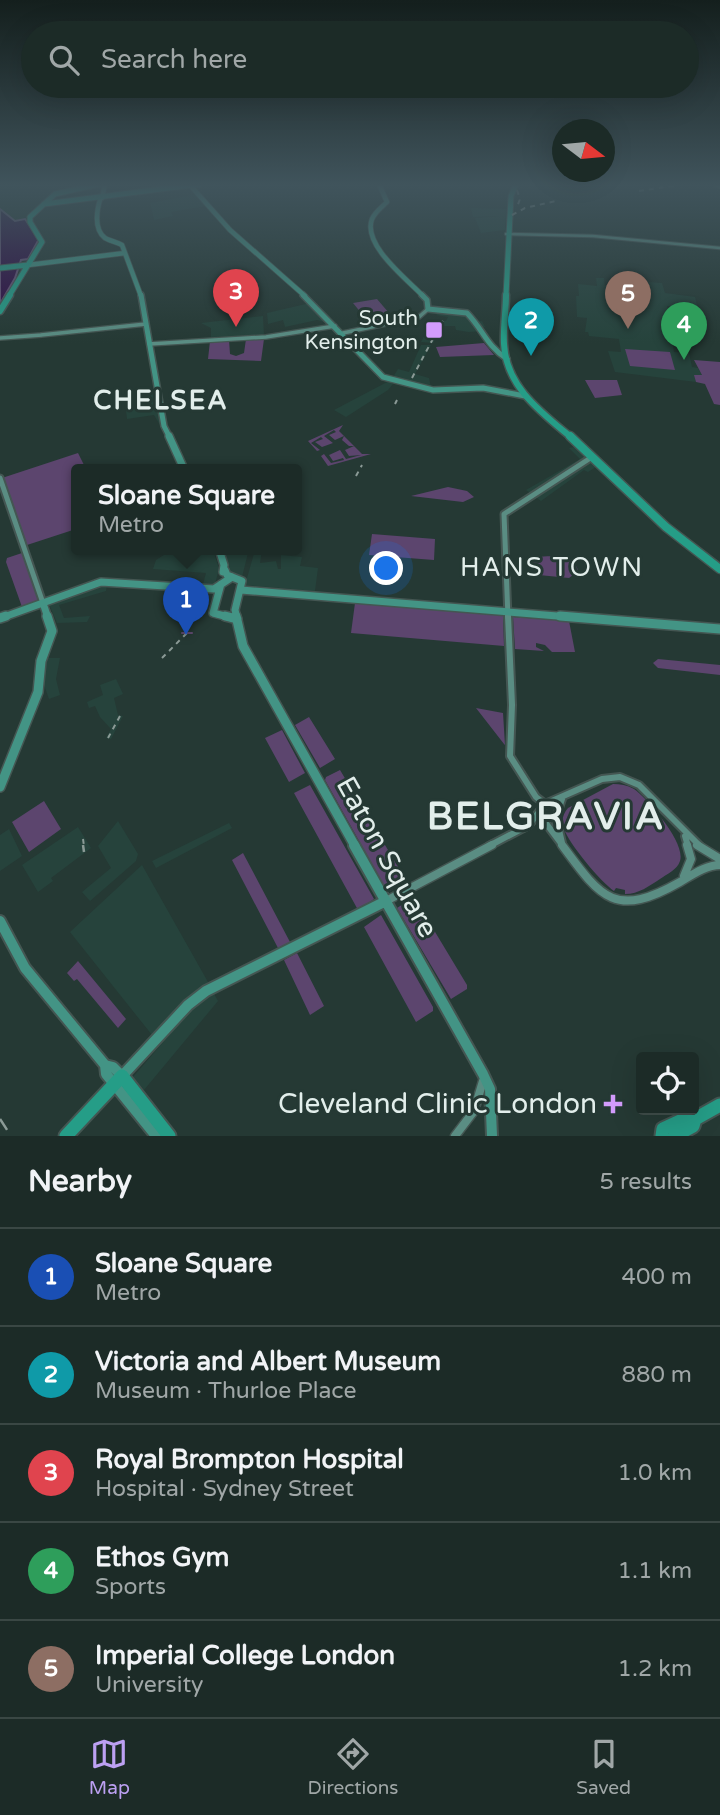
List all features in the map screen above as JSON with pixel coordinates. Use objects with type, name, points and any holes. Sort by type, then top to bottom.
[{"type":"highway","points":[[0,311],[20,279],[24,265],[42,242],[39,237]]},
{"type":"highway","points":[[508,237],[503,313],[504,357],[524,397],[671,533],[720,569]]},
{"type":"highway","points":[[0,268],[24,265]]},
{"type":"highway","points":[[66,1136],[118,1080],[169,1136]]},
{"type":"highway","points":[[675,1136],[693,1126],[695,1119],[720,1105]]},
{"type":"highway","points":[[662,1136],[666,1127],[689,1117],[695,1119]]},
{"type":"main road","points":[[109,237],[120,242],[139,286],[164,426],[182,464]]},
{"type":"main road","points":[[238,237],[300,291],[387,378],[433,390],[483,388],[524,397]]},
{"type":"main road","points":[[343,333],[412,318],[424,314],[428,309],[427,300],[374,243],[373,237]]},
{"type":"main road","points":[[602,237],[720,248]]},
{"type":"main road","points":[[24,265],[125,253]]},
{"type":"main road","points":[[428,309],[462,311],[475,321],[495,352],[504,357]]},
{"type":"main road","points":[[0,338],[146,324]]},
{"type":"main road","points":[[149,344],[266,337],[335,326]]},
{"type":"main road","points":[[591,458],[504,514],[512,708],[510,760],[536,797],[565,850],[596,888],[623,901],[648,900],[682,878],[710,865],[720,865]]},
{"type":"main road","points":[[0,478],[52,631],[41,661],[35,698],[0,787]]},
{"type":"main road","points":[[221,555],[225,570],[226,574],[242,581],[236,614],[213,612],[216,592],[225,570]]},
{"type":"main road","points":[[221,583],[232,576]]},
{"type":"main road","points":[[0,618],[106,582],[216,592]]},
{"type":"main road","points":[[241,590],[720,629]]},
{"type":"main road","name":"Eaton Square","points":[[236,614],[240,636],[266,687],[483,1074],[490,1089],[492,1136]]},
{"type":"main road","points":[[118,1080],[188,1005],[206,991],[386,901],[529,825],[541,809],[599,779],[625,778],[645,789],[703,851],[720,859]]},
{"type":"main road","points":[[564,798],[558,804],[556,817],[565,850]]},
{"type":"main road","points":[[679,828],[688,845],[691,859],[688,871],[682,878]]},
{"type":"main road","points":[[0,921],[24,968],[105,1065],[106,1074],[118,1080],[156,1136]]},
{"type":"main road","points":[[455,1136],[474,1115],[481,1096],[483,1074]]},
{"type":"main road","points":[[474,1115],[483,1116],[492,1122]]},
{"type":"shaded area","points":[[0,237],[38,237],[28,259],[21,260],[15,278],[0,304]]},
{"type":"shaded area","points":[[596,278],[604,278],[605,286],[622,287],[621,280],[662,283],[665,293],[695,297],[698,309],[667,306],[674,352],[689,353],[692,367],[698,368],[702,375],[695,375],[696,382],[615,372],[608,351],[621,352],[619,339],[589,336],[588,332],[585,332],[587,318],[577,317],[578,284],[597,286]]},
{"type":"shaded area","points":[[377,299],[395,320],[371,325],[353,303]]},
{"type":"shaded area","points":[[310,303],[331,324],[317,320],[285,327],[283,320],[268,324],[267,313]]},
{"type":"shaded area","points":[[441,311],[466,315],[474,322],[482,321],[485,327],[478,327],[481,331],[469,332],[456,330],[455,326],[444,326],[433,343],[421,342],[431,323],[437,320],[446,321],[448,317],[436,315]]},
{"type":"shaded area","points":[[263,316],[264,335],[211,337],[211,328],[201,323]]},
{"type":"shaded area","points":[[246,339],[264,339],[261,361],[208,359],[210,341],[229,340],[230,354],[236,356],[244,353]]},
{"type":"shaded area","points":[[484,343],[494,355],[440,357],[436,347]]},
{"type":"shaded area","points":[[421,345],[431,345],[415,374],[429,378],[431,387],[393,377],[398,369],[409,372]]},
{"type":"shaded area","points":[[625,349],[670,352],[675,370],[630,366]]},
{"type":"shaded area","points":[[694,360],[720,362],[720,405],[714,404],[705,384],[696,382],[694,375],[702,375]]},
{"type":"shaded area","points":[[585,380],[617,380],[622,395],[595,398]]},
{"type":"shaded area","points":[[389,381],[393,384],[388,390],[346,417],[334,410]]},
{"type":"shaded area","points":[[157,392],[163,424],[160,425],[154,415],[127,419],[125,402]]},
{"type":"shaded area","points":[[343,425],[339,431],[344,436],[335,440],[329,435],[336,432],[334,430],[324,436],[333,443],[322,447],[315,442],[323,439],[321,437],[311,443],[320,450],[317,451],[308,441]]},
{"type":"shaded area","points":[[344,436],[354,446],[349,446],[342,440]]},
{"type":"shaded area","points":[[354,446],[362,454],[371,454],[328,466],[321,456],[324,454],[331,463],[344,460],[333,461],[329,455],[340,450],[346,459],[361,455],[349,456],[345,450]]},
{"type":"shaded area","points":[[574,447],[596,467],[588,472],[584,470],[541,501],[526,490],[580,459],[569,448]]},
{"type":"shaded area","points":[[78,453],[84,464],[71,464],[71,531],[27,545],[2,478]]},
{"type":"shaded area","points":[[448,487],[467,491],[474,497],[463,502],[411,496]]},
{"type":"shaded area","points":[[372,534],[435,539],[434,560],[369,555]]},
{"type":"shaded area","points":[[22,553],[38,600],[22,607],[6,562],[7,558]]},
{"type":"shaded area","points":[[164,555],[215,555],[219,569],[215,584],[203,584],[206,573],[153,569],[156,560]]},
{"type":"shaded area","points":[[224,555],[248,555],[242,577],[228,572]]},
{"type":"shaded area","points":[[254,555],[261,555],[260,563],[276,561],[278,569],[281,569],[281,555],[302,557],[300,566],[318,568],[315,591],[245,585]]},
{"type":"shaded area","points":[[537,557],[568,559],[576,565],[578,571],[569,578],[539,575],[530,565]]},
{"type":"shaded area","points":[[107,583],[106,591],[59,605],[64,618],[90,616],[87,622],[57,623],[49,604]]},
{"type":"shaded area","points":[[355,603],[503,615],[504,646],[351,633]]},
{"type":"shaded area","points":[[513,617],[569,621],[575,652],[552,652],[545,645],[536,643],[536,647],[544,651],[515,649]]},
{"type":"shaded area","points":[[47,658],[60,658],[56,679],[60,695],[49,699],[44,685]]},
{"type":"shaded area","points":[[658,659],[720,665],[720,675],[658,668],[653,663]]},
{"type":"shaded area","points":[[116,679],[123,694],[114,698],[118,715],[123,716],[111,739],[106,738],[111,729],[100,717],[95,706],[89,708],[87,702],[103,695],[100,685]]},
{"type":"shaded area","points":[[476,708],[503,713],[505,745],[504,744]]},
{"type":"shaded area","points":[[309,717],[335,759],[320,768],[295,725]]},
{"type":"shaded area","points":[[282,730],[305,773],[289,782],[265,738]]},
{"type":"shaded area","points":[[340,770],[406,880],[390,891],[387,891],[325,780]]},
{"type":"shaded area","points":[[613,784],[631,788],[648,802],[672,833],[680,853],[679,864],[674,869],[644,889],[630,894],[616,888],[614,891],[601,880],[572,844],[563,826],[563,817],[568,808]]},
{"type":"shaded area","points":[[310,785],[374,899],[358,910],[294,793]]},
{"type":"shaded area","points":[[44,801],[61,829],[29,852],[12,822]]},
{"type":"shaded area","points":[[118,821],[138,854],[136,861],[90,901],[82,892],[111,868],[98,846]]},
{"type":"shaded area","points":[[229,823],[232,828],[156,868],[152,861]]},
{"type":"shaded area","points":[[78,827],[91,848],[51,878],[53,881],[38,892],[22,865]]},
{"type":"shaded area","points":[[9,829],[22,856],[0,871],[0,835]]},
{"type":"shaded area","points":[[243,853],[290,942],[278,948],[232,860]]},
{"type":"shaded area","points":[[142,865],[208,982],[152,1035],[70,932]]},
{"type":"shaded area","points":[[414,897],[467,985],[467,989],[451,999],[397,908]]},
{"type":"shaded area","points":[[381,915],[433,1007],[433,1011],[416,1022],[364,927]]},
{"type":"shaded area","points":[[297,953],[324,1006],[310,1015],[284,960]]},
{"type":"shaded area","points":[[78,961],[126,1019],[118,1028],[77,979],[74,981],[67,973]]},
{"type":"shaded area","points":[[213,992],[218,1001],[144,1090],[133,1077],[191,1010]]},
{"type":"waterway","points":[[182,633],[192,633]]},
{"type":"railway","points":[[412,378],[443,320]]},
{"type":"railway","points":[[395,404],[397,400]]},
{"type":"railway","points":[[356,476],[362,465]]},
{"type":"railway","points":[[162,658],[190,630]]},
{"type":"railway","points":[[108,738],[120,716]]},
{"type":"railway","points":[[83,839],[84,846]]},
{"type":"railway","points":[[83,845],[84,852]]},
{"type":"railway","points":[[0,1119],[11,1136]]},
{"type":"place","name":"Royal Brompton Hospital","points":[[236,327]]},
{"type":"place","name":"Imperial College London","points":[[628,329]]},
{"type":"place","name":"South Kensington","points":[[434,330]]},
{"type":"place","name":"Victoria and Albert Museum","points":[[531,356]]},
{"type":"place","name":"Ethos Gym","points":[[684,360]]},
{"type":"place","name":"Sloane Square","points":[[186,635]]},
{"type":"place","name":"Cleveland Clinic London","points":[[613,1104]]},
{"type":"district","name":"CHELSEA","points":[[161,400]]},
{"type":"district","name":"HANS TOWN","points":[[552,567]]},
{"type":"district","name":"BELGRAVIA","points":[[546,817]]}]
